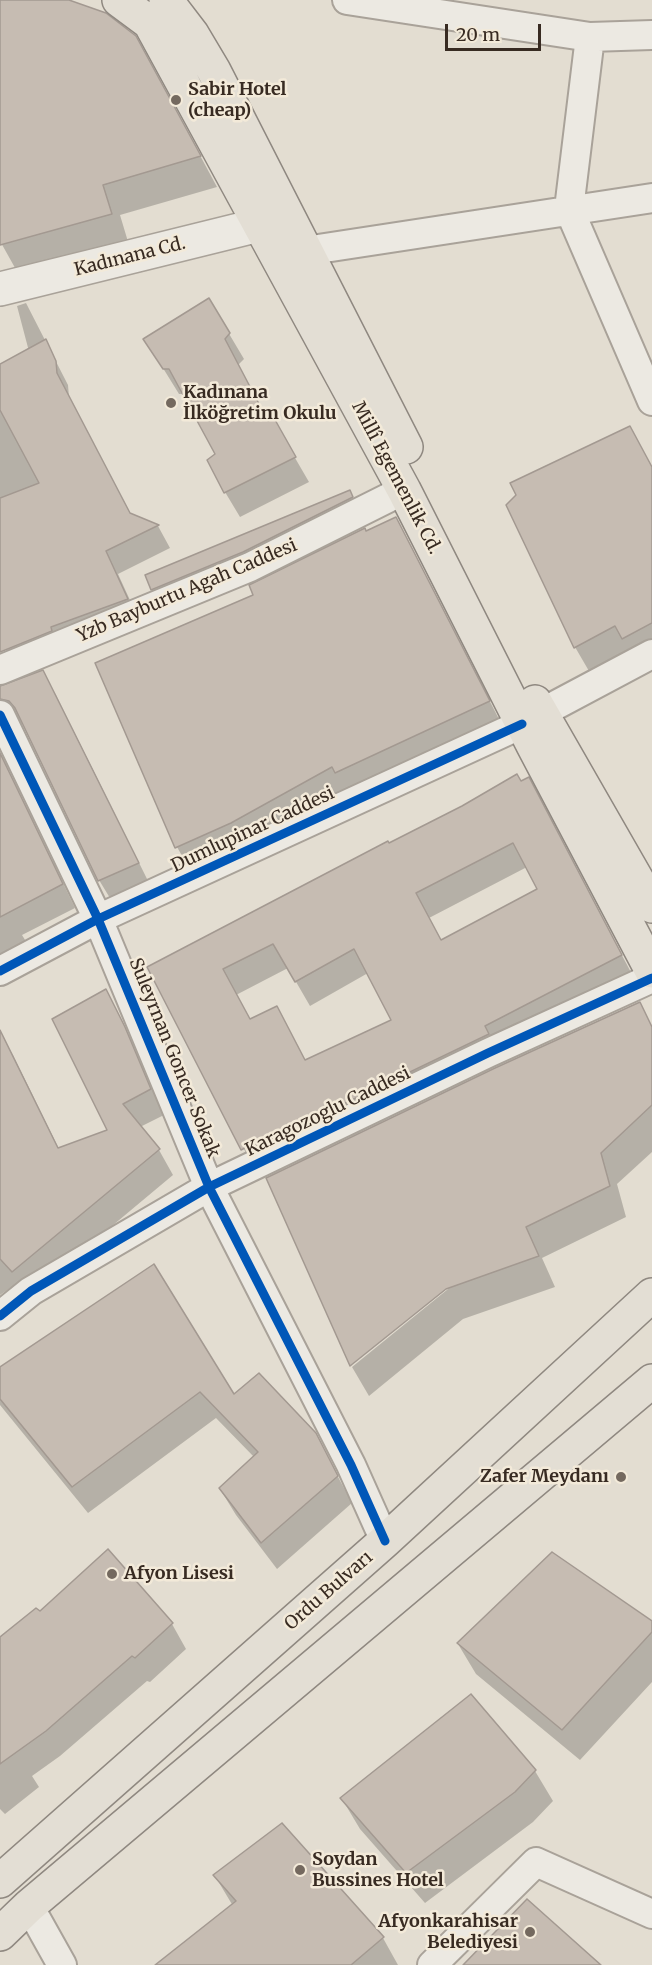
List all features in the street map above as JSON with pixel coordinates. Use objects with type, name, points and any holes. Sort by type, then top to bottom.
[{"type":"main road","name":"Millî Egemenlik Cd.","points":[[119,0],[150,23],[404,490],[532,718],[652,906]]},
{"type":"main road","name":"Millî Egemenlik Cd.","points":[[166,0],[192,34],[214,71],[305,251],[652,971]]},
{"type":"main road","name":"Ordu Bulvarı","points":[[0,1881],[385,1541],[652,1295]]},
{"type":"main road","points":[[0,1934],[29,1906],[652,1381]]},
{"type":"street","points":[[349,0],[590,37],[652,35]]},
{"type":"street","points":[[590,37],[569,209],[652,401]]},
{"type":"street","points":[[305,251],[652,198]]},
{"type":"street","name":"Kadınana Cd.","points":[[0,289],[259,225]]},
{"type":"street","name":"Yzb Bayburtu Agah Caddesi","points":[[0,670],[250,567],[404,490]]},
{"type":"street","name":"Dumlupinar Caddesi","points":[[0,971],[98,919],[532,718],[652,654]]},
{"type":"street","name":"Suleyrnan Goncer Sokak","points":[[0,715],[98,919],[209,1187],[351,1466],[385,1541]]},
{"type":"street","name":"Karagozoglu Caddesi","points":[[0,1316],[31,1291],[209,1187],[488,1053],[652,978]]},
{"type":"street","points":[[432,1965],[536,1862],[652,1914]]},
{"type":"street","points":[[29,1906],[62,1965]]},
{"type":"building","points":[[0,0],[69,0],[106,13],[136,36],[201,156],[103,185],[112,214],[0,245]]},
{"type":"building","points":[[209,298],[230,333],[225,339],[268,421],[274,418],[296,457],[224,493],[207,460],[215,454],[169,369],[163,369],[143,339]]},
{"type":"building","points":[[46,339],[56,361],[57,373],[130,513],[159,525],[106,551],[128,599],[51,627],[52,631],[0,652],[0,498],[39,483],[0,410],[0,364]]},
{"type":"building","points":[[630,426],[652,467],[652,623],[622,639],[615,626],[574,648],[506,505],[516,495],[510,483]]},
{"type":"building","points":[[350,490],[353,497],[243,552],[151,590],[145,575]]},
{"type":"building","points":[[396,517],[490,701],[335,773],[332,767],[231,823],[175,848],[95,663],[253,595],[249,585],[365,528],[366,531]]},
{"type":"building","points":[[43,670],[139,863],[98,881],[15,708],[9,701],[0,699],[0,686]]},
{"type":"building","points":[[0,753],[63,884],[0,917]]},
{"type":"building","points":[[517,774],[521,781],[529,777],[622,955],[485,1026],[489,1034],[252,1148],[251,1145],[241,1150],[147,967],[388,841],[389,843],[462,806]],"holes":[[[513,843],[537,889],[441,940],[416,893]],[[273,944],[295,982],[354,949],[391,1020],[305,1060],[277,1006],[250,1019],[223,969]]]},
{"type":"building","points":[[106,989],[151,1089],[123,1104],[160,1149],[12,1272],[0,1259],[0,1030],[58,1148],[107,1130],[52,1019]]},
{"type":"building","points":[[640,1002],[652,1027],[652,1105],[601,1153],[610,1186],[526,1227],[539,1256],[446,1289],[350,1366],[266,1178],[495,1068]]},
{"type":"building","points":[[154,1264],[234,1394],[259,1373],[316,1433],[338,1476],[261,1543],[219,1488],[258,1452],[200,1392],[72,1487],[0,1399],[0,1367]]},
{"type":"building","points":[[108,1549],[173,1623],[135,1658],[132,1656],[46,1731],[0,1764],[0,1637],[36,1608],[40,1611]]},
{"type":"building","points":[[552,1552],[652,1621],[652,1632],[562,1730],[457,1643]]},
{"type":"building","points":[[471,1694],[536,1770],[515,1792],[406,1873],[340,1798]]},
{"type":"building","points":[[282,1823],[384,1937],[351,1965],[155,1965],[236,1901],[213,1875]]},
{"type":"building","name":"Afyonkarahisar Belediyesi","points":[[527,1899],[601,1965],[463,1965]]},
{"type":"cycle path","points":[[0,715],[98,919],[209,1187],[351,1465],[385,1541]]},
{"type":"cycle path","points":[[0,971],[98,919],[522,724]]},
{"type":"cycle path","points":[[0,1316],[31,1291],[209,1187],[488,1053],[652,978]]},
{"type":"place","name":"Sabir Hotel (cheap)","points":[[176,100]]},
{"type":"place","name":"Kadınana İlköğretim Okulu","points":[[171,403]]},
{"type":"place","name":"Zafer Meydanı","points":[[621,1477]]},
{"type":"place","name":"Afyon Lisesi","points":[[112,1574]]},
{"type":"place","name":"Soydan Bussines Hotel","points":[[300,1870]]},
{"type":"place","name":"Afyonkarahisar Belediyesi","points":[[530,1932]]}]
